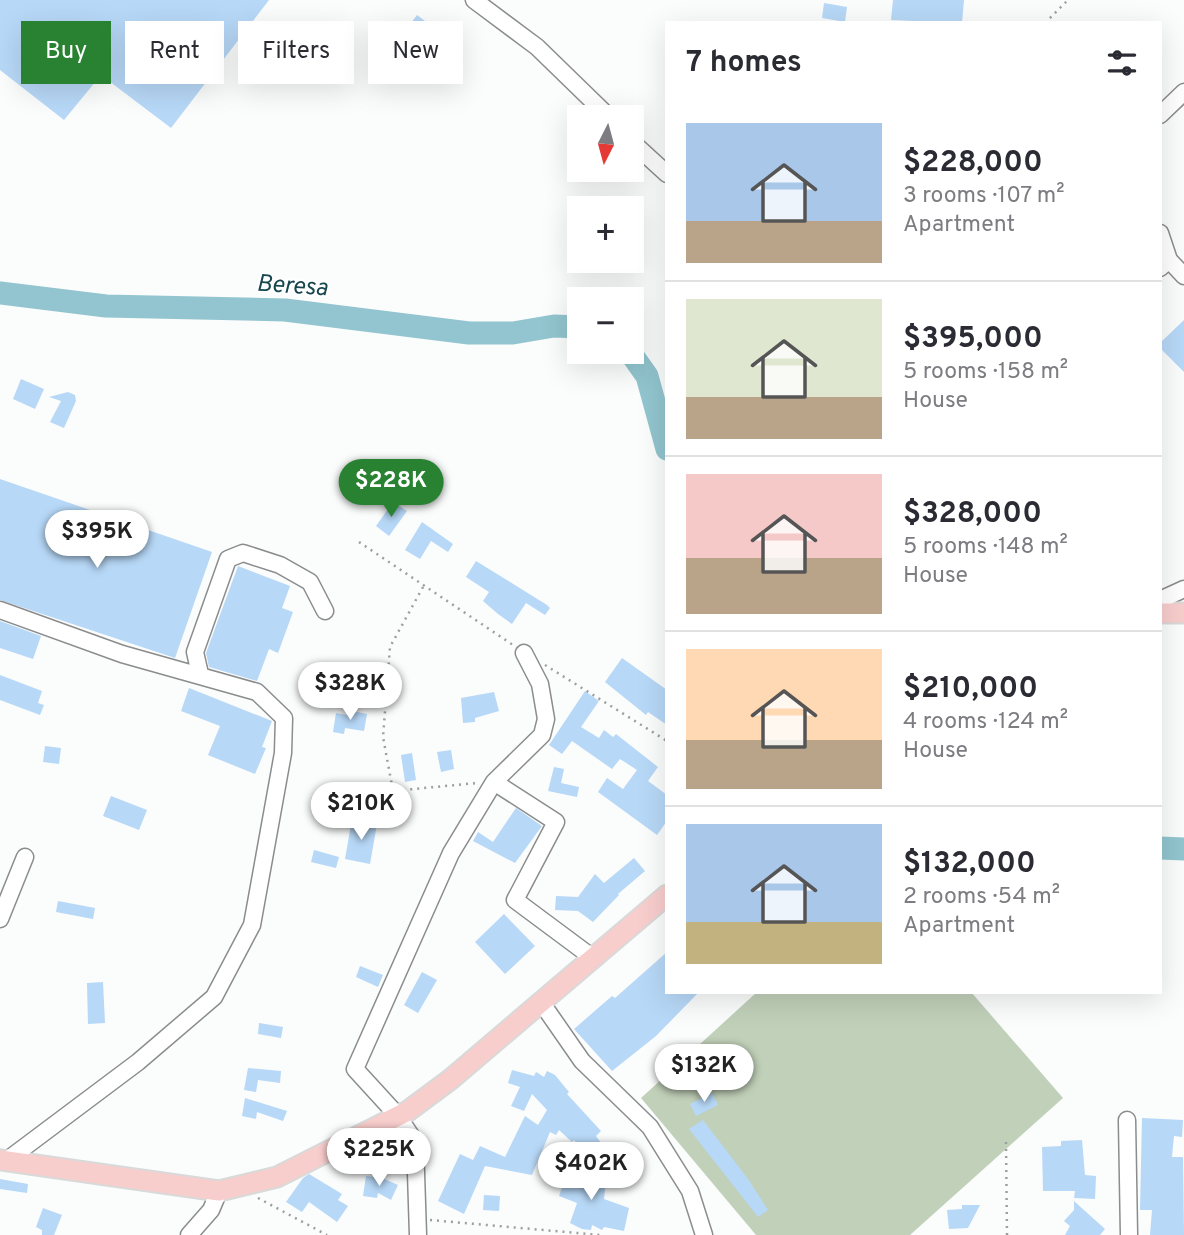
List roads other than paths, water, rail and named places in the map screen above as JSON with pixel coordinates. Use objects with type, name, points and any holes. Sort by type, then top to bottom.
[{"type":"main road","points":[[1162,613],[1184,613]]},
{"type":"main road","points":[[3,1161],[219,1191],[277,1177],[398,1116],[452,1079],[665,897]]},
{"type":"street","points":[[474,0],[537,47],[597,105]]},
{"type":"street","points":[[1162,113],[1184,92]]},
{"type":"street","points":[[644,153],[665,172]]},
{"type":"street","points":[[1162,245],[1165,264],[1184,276]]},
{"type":"street","points":[[200,674],[195,652],[228,559],[243,553],[280,565],[310,582],[325,611]]},
{"type":"street","points":[[1162,599],[1184,589]]},
{"type":"street","points":[[0,610],[122,654],[257,692],[284,718],[283,753],[252,925],[214,997],[138,1062],[3,1161]]},
{"type":"street","points":[[417,1227],[415,1142],[398,1116],[355,1069],[451,853],[494,782],[542,735],[546,719],[540,684],[524,653]]},
{"type":"street","points":[[494,782],[556,822],[514,900],[593,958]]},
{"type":"street","points":[[0,919],[25,857]]},
{"type":"street","points":[[541,1002],[582,1061],[650,1127],[690,1191],[704,1235]]},
{"type":"street","points":[[1127,1120],[1129,1235]]},
{"type":"street","points":[[189,1235],[211,1210],[219,1191]]},
{"type":"waterway","name":"Beresa","points":[[0,293],[106,306],[285,310],[469,333],[513,333],[567,327]]},
{"type":"waterway","name":"Beresa","points":[[638,364],[647,376],[665,442]]},
{"type":"waterway","name":"Beresa","points":[[1162,848],[1184,849]]}]
